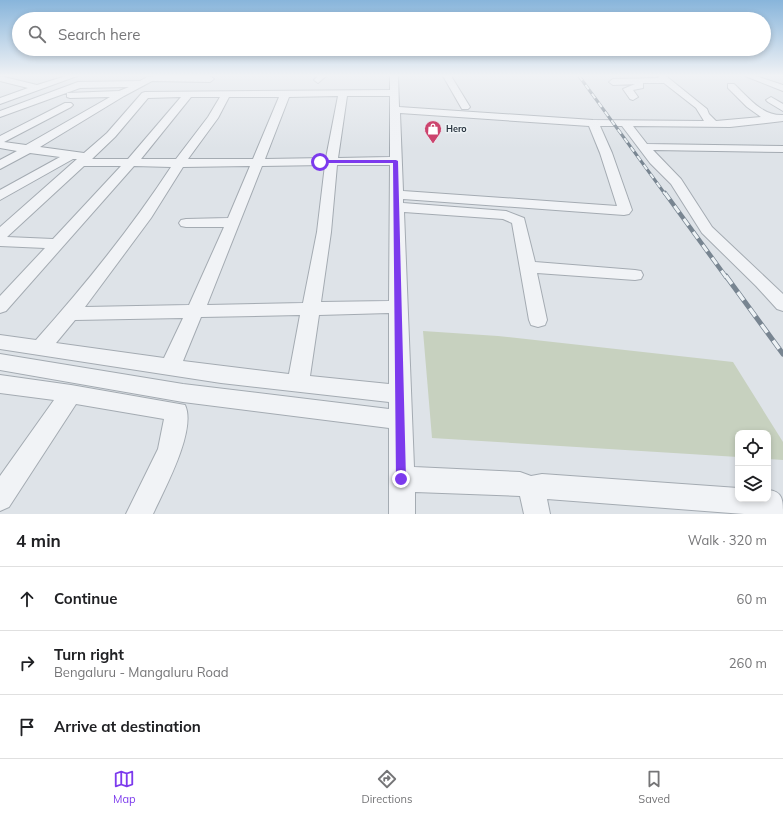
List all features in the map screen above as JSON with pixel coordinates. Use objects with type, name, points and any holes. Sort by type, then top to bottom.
[{"type":"street","points":[[0,114],[38,100]]},
{"type":"street","points":[[43,105],[74,103],[90,100]]},
{"type":"street","points":[[0,165],[113,100]]},
{"type":"street","points":[[0,235],[80,158],[111,135],[136,100]]},
{"type":"street","points":[[0,308],[132,162],[184,100]]},
{"type":"street","points":[[41,348],[70,314],[146,215],[179,163],[213,118],[223,100]]},
{"type":"street","points":[[170,368],[233,222],[283,100]]},
{"type":"street","points":[[298,383],[309,309],[324,232],[331,162],[342,100]]},
{"type":"street","points":[[383,100],[593,123],[713,124],[750,123],[769,118],[783,118]]},
{"type":"street","points":[[461,100],[465,107]]},
{"type":"street","points":[[692,100],[704,111],[704,115],[713,124]]},
{"type":"street","points":[[745,100],[769,118]]},
{"type":"street","points":[[783,108],[767,101],[783,118]]},
{"type":"street","points":[[395,102],[402,514]]},
{"type":"street","points":[[0,140],[74,103],[103,106]]},
{"type":"street","points":[[651,113],[650,115],[658,124]]},
{"type":"street","points":[[17,119],[40,119]]},
{"type":"street","points":[[397,201],[624,211],[625,210],[606,153],[593,123]]},
{"type":"street","points":[[626,124],[646,147],[654,160],[676,182],[706,230],[732,252],[781,301]]},
{"type":"street","points":[[0,145],[80,158],[132,162],[396,161]]},
{"type":"street","points":[[646,147],[731,147],[783,149]]},
{"type":"street","points":[[0,196],[80,158]]},
{"type":"street","points":[[397,201],[506,215],[514,217],[519,221],[538,320]]},
{"type":"street","points":[[186,223],[233,222]]},
{"type":"street","points":[[0,241],[59,244]]},
{"type":"street","points":[[528,267],[635,275]]},
{"type":"street","points":[[70,314],[399,307]]},
{"type":"street","points":[[0,342],[170,368],[399,394]]},
{"type":"street","points":[[0,362],[183,393],[401,420]]},
{"type":"street","points":[[0,384],[71,394],[177,412],[170,450],[139,514]]},
{"type":"street","points":[[0,498],[71,394]]},
{"type":"street","points":[[401,479],[520,484],[531,488],[542,486],[771,503],[777,514]]},
{"type":"street","points":[[531,488],[537,514]]},
{"type":"green space","points":[[423,331],[498,336],[733,362],[783,442],[783,460],[771,459],[771,430],[735,430],[735,457],[432,438]]},
{"type":"railway","points":[[596,100],[665,194]]},
{"type":"railway","points":[[665,193],[726,277]]},
{"type":"railway","points":[[726,276],[783,354]]},
{"type":"place","name":"Hero","points":[[433,144]]},
{"type":"route","points":[[320,162],[396,161],[401,479]]}]
